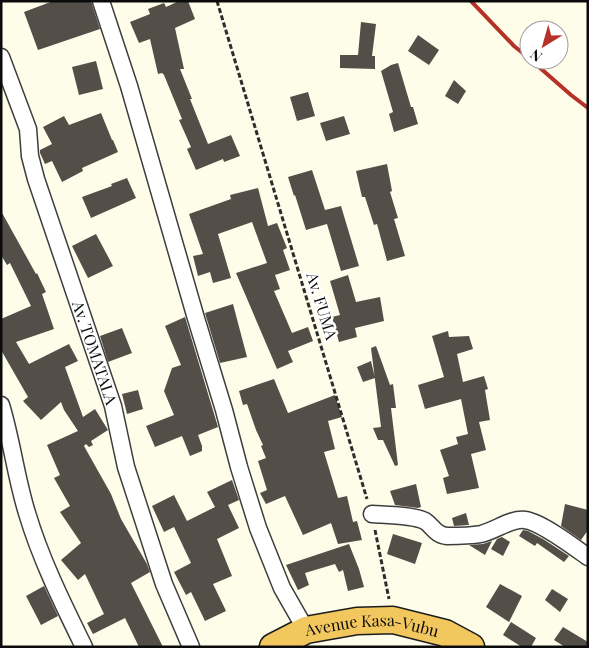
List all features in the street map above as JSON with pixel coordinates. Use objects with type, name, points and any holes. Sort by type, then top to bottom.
[{"type":"highway","name":"Avenue Kasa-Vubu","points":[[273,647],[306,630],[357,621],[393,620],[445,633],[471,647]]},
{"type":"street","points":[[101,1],[132,93],[258,528],[282,588],[306,630]]},
{"type":"street","name":"Av. TOMATALA","points":[[1,57],[28,129],[30,156],[36,179],[113,406],[126,467],[164,584],[191,647]]},
{"type":"street","points":[[1,405],[27,514],[51,578],[84,647]]},
{"type":"street","points":[[372,514],[409,517],[424,521],[433,530],[444,536],[482,533],[511,522],[525,520],[539,526],[588,557]]},
{"type":"path","name":"Av. FUMA","points":[[217,1],[372,514],[393,620]]},
{"type":"building","points":[[53,1],[91,1],[100,29],[38,50],[24,12]]},
{"type":"building","points":[[179,1],[188,1],[195,19],[175,28],[184,69],[180,69],[192,99],[190,99],[208,144],[231,135],[240,156],[224,162],[223,159],[196,170],[187,149],[191,147],[179,120],[182,119],[164,75],[162,73],[158,74],[150,39],[139,43],[130,22],[150,14],[148,9],[164,3],[166,7]]},
{"type":"building","points":[[361,22],[376,24],[372,56],[375,56],[375,69],[340,68],[340,55],[358,55]]},
{"type":"building","points":[[418,35],[439,50],[429,65],[408,51]]},
{"type":"building","points":[[96,61],[103,89],[79,95],[72,67]]},
{"type":"building","points":[[398,63],[418,124],[394,132],[389,114],[393,112],[381,71]]},
{"type":"building","points":[[454,80],[466,91],[458,104],[445,96]]},
{"type":"building","points":[[308,92],[315,116],[297,121],[290,97]]},
{"type":"building","points":[[101,113],[118,152],[82,168],[83,171],[62,182],[52,161],[45,164],[40,153],[40,150],[52,144],[43,127],[64,116],[69,125]]},
{"type":"building","points":[[344,116],[350,134],[326,141],[320,123]]},
{"type":"building","points":[[387,164],[392,191],[390,192],[398,218],[394,219],[405,256],[387,261],[377,224],[374,225],[365,197],[362,197],[356,171]]},
{"type":"building","points":[[312,170],[325,210],[341,206],[359,266],[341,271],[327,224],[306,230],[288,177]]},
{"type":"building","points":[[127,178],[136,198],[91,218],[82,197],[112,186],[111,184]]},
{"type":"building","points":[[258,188],[268,226],[277,223],[287,248],[283,250],[290,270],[275,275],[280,289],[274,291],[292,333],[308,327],[313,341],[288,351],[293,362],[277,369],[236,273],[267,263],[252,222],[218,234],[231,278],[213,283],[210,272],[198,276],[193,256],[203,254],[189,214],[231,199],[230,195]]},
{"type":"building","points":[[1,211],[46,292],[42,294],[54,329],[16,342],[29,364],[69,344],[78,361],[65,367],[83,417],[95,409],[108,430],[91,441],[93,445],[89,447],[86,444],[84,446],[111,494],[121,519],[147,564],[150,572],[131,583],[163,647],[139,647],[125,618],[93,634],[87,623],[104,614],[85,574],[78,580],[61,560],[81,543],[60,512],[70,506],[54,478],[60,475],[47,445],[78,431],[61,402],[41,420],[23,401],[28,397],[1,350],[1,319],[31,306],[10,263],[7,265],[1,255]]},
{"type":"building","points":[[96,234],[113,266],[88,278],[72,246]]},
{"type":"building","points":[[348,275],[356,302],[380,297],[384,321],[355,328],[357,337],[339,342],[332,317],[340,315],[330,281]]},
{"type":"building","points":[[233,304],[247,357],[220,363],[205,313]]},
{"type":"building","points":[[185,317],[218,427],[198,435],[202,451],[190,456],[182,436],[155,447],[146,426],[174,415],[164,391],[172,368],[181,365],[165,326]]},
{"type":"building","points":[[122,328],[132,353],[108,362],[100,336]]},
{"type":"building","points":[[448,331],[449,337],[469,336],[473,349],[457,354],[463,382],[484,376],[488,389],[485,390],[490,420],[479,422],[486,450],[471,454],[479,488],[447,494],[443,478],[449,476],[440,450],[458,444],[456,437],[468,434],[461,399],[425,409],[418,385],[444,377],[432,336]]},
{"type":"building","points":[[376,346],[390,385],[393,384],[396,408],[391,408],[398,465],[395,466],[383,440],[378,440],[373,428],[381,427],[371,348]]},
{"type":"building","points":[[371,361],[375,378],[363,382],[357,367]]},
{"type":"building","points":[[274,379],[288,413],[335,395],[342,417],[328,421],[335,449],[324,452],[338,498],[347,496],[353,522],[357,521],[362,540],[338,544],[331,523],[303,535],[285,496],[266,504],[260,493],[267,490],[258,461],[266,458],[261,446],[263,445],[247,404],[243,405],[239,391]]},
{"type":"building","points":[[138,390],[143,409],[127,414],[122,394]]},
{"type":"building","points":[[232,480],[239,500],[228,505],[239,528],[217,539],[232,576],[213,584],[226,611],[205,621],[191,592],[186,595],[174,572],[191,563],[174,527],[164,532],[152,506],[174,495],[187,521],[215,507],[207,492]]},
{"type":"building","points":[[416,484],[421,507],[395,505],[390,491]]},
{"type":"building","points":[[565,504],[588,510],[588,530],[581,540],[561,526]]},
{"type":"building","points":[[466,513],[469,525],[454,526],[452,518]]},
{"type":"building","points":[[523,530],[543,539],[569,556],[564,562],[537,543],[535,546],[519,536]]},
{"type":"building","points":[[393,534],[422,543],[415,564],[387,554]]},
{"type":"building","points":[[502,537],[510,542],[503,556],[491,549],[497,539]]},
{"type":"building","points":[[492,541],[485,555],[469,545],[483,544]]},
{"type":"building","points":[[349,544],[364,587],[348,591],[343,570],[339,572],[335,564],[305,573],[309,585],[298,590],[286,565]]},
{"type":"building","points":[[500,584],[522,596],[509,622],[486,607]]},
{"type":"building","points":[[44,586],[58,616],[41,625],[26,596]]},
{"type":"building","points":[[552,589],[568,599],[560,612],[545,600]]},
{"type":"building","points":[[511,622],[536,638],[531,647],[522,647],[503,635]]},
{"type":"building","points":[[563,627],[588,642],[588,647],[565,647],[554,640]]},
{"type":"railway","points":[[471,1],[519,50]]},
{"type":"railway","points":[[542,70],[588,108]]}]
